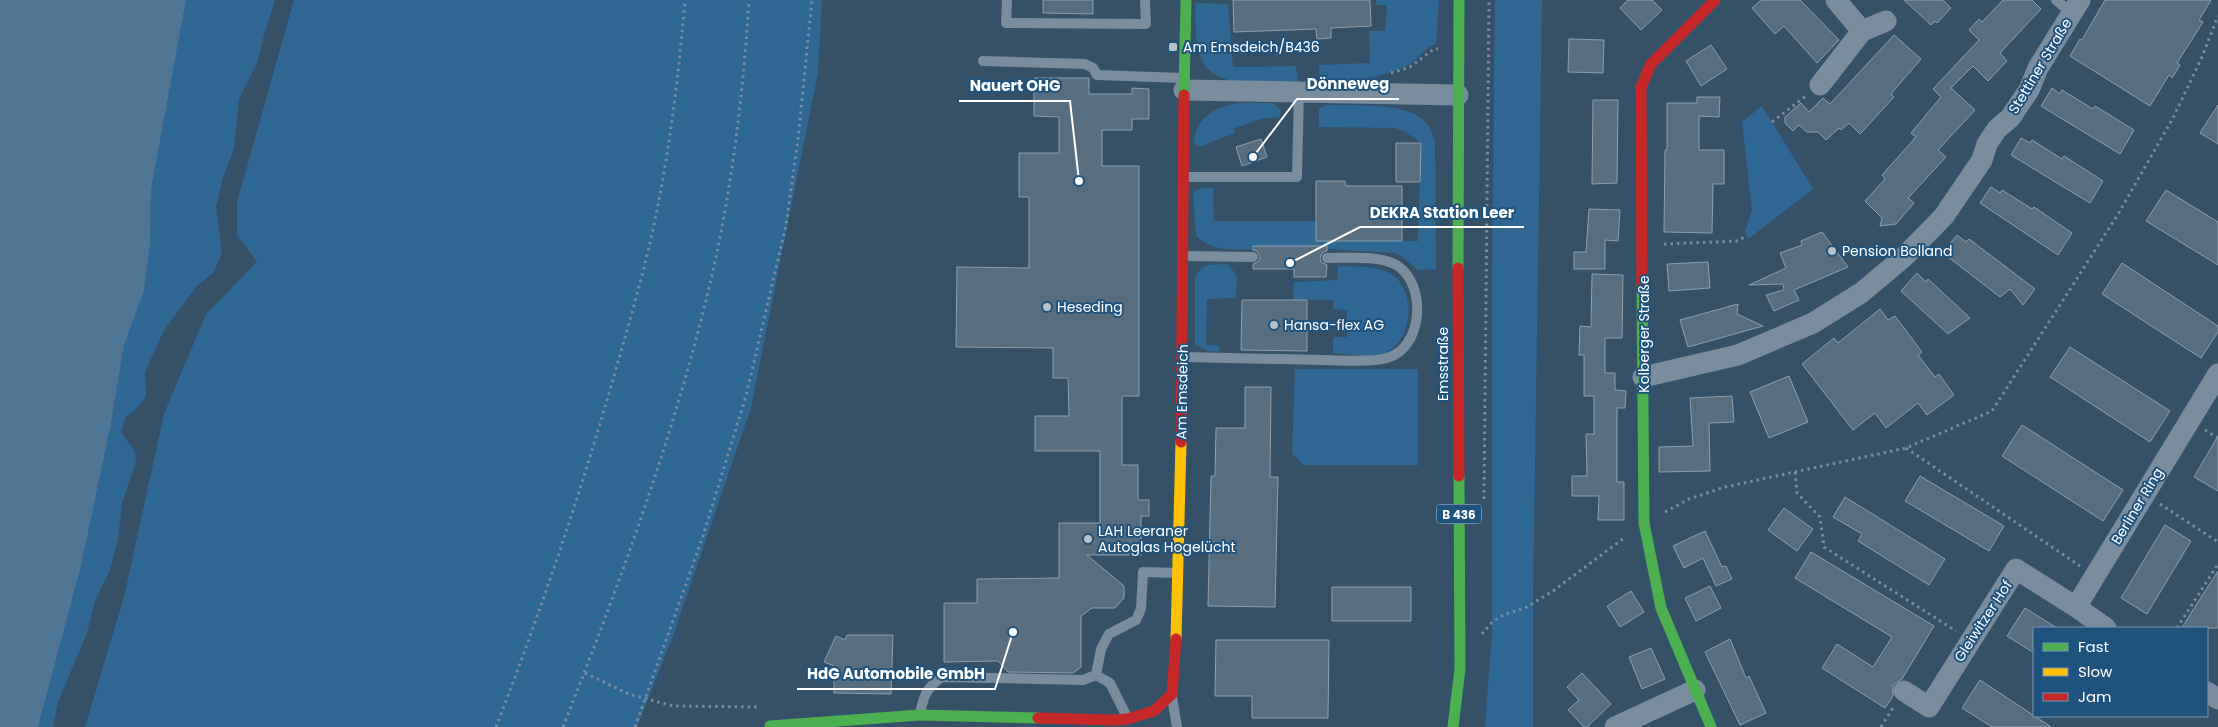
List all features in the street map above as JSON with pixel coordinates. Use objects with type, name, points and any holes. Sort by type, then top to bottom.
[{"type":"street","name":"Am Emsdeich","points":[[1172,694],[1178,636],[1186,0]]},
{"type":"street","name":"Emsstraße","points":[[1453,727],[1460,669],[1459,0]]},
{"type":"street","name":"Kolberger Straße","points":[[1710,727],[1661,608],[1644,523],[1644,245],[1641,87],[1651,64],[1716,0]]},
{"type":"street","points":[[1836,0],[1862,31]]},
{"type":"street","name":"Stettiner Straße","points":[[1644,377],[1738,355],[1813,323],[1861,293],[1904,257],[1944,216],[1982,160],[1987,144],[1997,129],[2010,118],[2029,90],[2069,4]]},
{"type":"street","points":[[1820,86],[1862,31],[1886,21]]},
{"type":"street","points":[[1184,84],[1299,91],[1458,96]]},
{"type":"street","name":"Berliner Ring","points":[[2076,607],[2218,374]]},
{"type":"street","name":"Gleiwitzer Hof","points":[[1904,691],[1929,707],[2016,569],[2076,607]]},
{"type":"street","points":[[2076,607],[2105,627]]},
{"type":"street","points":[[1615,727],[1694,690]]},
{"type":"street","points":[[770,726],[900,718],[920,715],[1127,719],[1154,711],[1172,694]]},
{"type":"lane","points":[[1007,0],[1006,23],[1146,24],[1145,0]]},
{"type":"lane","points":[[983,62],[1086,64],[1094,68],[1098,74],[1184,84]]},
{"type":"lane","points":[[1183,178],[1298,178],[1299,91]]},
{"type":"lane","points":[[1183,256],[1253,257]]},
{"type":"lane","points":[[1183,357],[1359,360],[1387,358],[1404,348],[1414,330],[1417,305],[1410,279],[1398,266],[1382,260],[1327,258]]},
{"type":"lane","points":[[1096,675],[1101,649],[1109,634],[1136,620],[1140,609],[1142,572],[1179,573]]},
{"type":"lane","points":[[920,715],[922,698],[931,684],[942,677],[1084,680],[1096,675]]},
{"type":"lane","points":[[1096,675],[1110,683],[1127,719]]},
{"type":"lane","name":"Am Emsdeich","points":[[1172,694],[1177,727]]},
{"type":"path","points":[[496,727],[524,655],[578,498],[640,284],[657,210],[670,132],[685,0]]},
{"type":"path","points":[[563,727],[644,510],[684,382],[708,291],[736,137],[749,0]]},
{"type":"path","points":[[635,727],[702,539],[749,386],[786,225],[798,139],[812,0]]},
{"type":"path","points":[[1484,500],[1489,0]]},
{"type":"path","points":[[1481,626],[1481,636],[1492,622],[1505,614],[1525,608],[1552,591],[1644,523],[1689,500],[1716,490],[1906,448],[1992,411],[2117,216],[2173,118],[2202,57],[2218,16]]},
{"type":"path","points":[[1386,75],[1410,67],[1434,49],[1488,50]]},
{"type":"path","points":[[1772,122],[1820,86]]},
{"type":"path","points":[[1644,245],[1738,241],[1746,236]]},
{"type":"path","points":[[1906,448],[2095,576]]},
{"type":"path","points":[[1795,472],[1797,493],[1820,517],[1824,547],[1970,640]]},
{"type":"path","points":[[2145,494],[2218,542]]},
{"type":"path","points":[[2179,627],[2218,564]]},
{"type":"path","points":[[584,673],[629,694]]},
{"type":"shaded area","points":[[0,0],[186,0],[151,190],[150,245],[144,291],[124,345],[111,424],[81,566],[38,727],[0,727]]},
{"type":"shaded area","points":[[186,0],[275,0],[257,63],[239,99],[234,149],[223,177],[216,207],[222,253],[214,272],[196,287],[163,332],[145,372],[146,396],[138,407],[125,418],[121,432],[135,452],[136,462],[122,503],[118,539],[110,570],[95,601],[87,633],[58,702],[53,727],[38,727],[81,566],[111,424],[124,345],[144,291],[150,245],[151,190]]},
{"type":"shaded area","points":[[294,0],[822,0],[818,72],[751,408],[673,636],[637,727],[85,727],[124,597],[164,414],[206,314],[257,262],[237,235],[237,202]]},
{"type":"shaded area","points":[[1376,0],[1439,0],[1436,44],[1428,48],[1408,65],[1398,70],[1377,76],[1320,81],[1319,65],[1370,63],[1369,31],[1385,31],[1387,5],[1376,5]]},
{"type":"shaded area","points":[[1495,0],[1542,0],[1533,598],[1533,727],[1485,727],[1492,632],[1492,285]]},
{"type":"shaded area","points":[[1195,3],[1228,4],[1233,67],[1296,66],[1298,82],[1239,82],[1225,79],[1213,73],[1204,64],[1198,50]]},
{"type":"shaded area","points":[[1240,103],[1273,103],[1281,110],[1280,117],[1260,119],[1233,129],[1235,133],[1199,147],[1194,143],[1198,126],[1209,114],[1223,107]]},
{"type":"shaded area","points":[[1325,105],[1364,105],[1395,108],[1408,111],[1419,117],[1428,126],[1435,142],[1436,269],[1418,270],[1400,255],[1394,253],[1327,249],[1326,246],[1253,246],[1253,250],[1229,249],[1210,245],[1196,236],[1193,192],[1202,188],[1213,188],[1214,221],[1316,221],[1346,241],[1418,241],[1421,143],[1404,131],[1395,128],[1319,127],[1319,109]]},
{"type":"shaded area","points":[[1762,106],[1813,189],[1748,239],[1745,232],[1752,210],[1742,122]]},
{"type":"shaded area","points":[[1228,264],[1237,276],[1236,298],[1207,299],[1206,345],[1219,345],[1219,352],[1207,351],[1195,344],[1195,279],[1204,267]]},
{"type":"shaded area","points":[[1338,266],[1366,267],[1386,271],[1399,281],[1405,291],[1408,302],[1406,326],[1402,337],[1386,353],[1366,357],[1333,353],[1333,337],[1347,337],[1347,310],[1333,309],[1333,300],[1293,300],[1294,282],[1337,280]]},
{"type":"shaded area","points":[[1295,369],[1418,369],[1418,465],[1303,465],[1292,453]]},
{"type":"building","points":[[1043,0],[1093,0],[1093,14],[1043,13]]},
{"type":"building","points":[[1233,0],[1370,0],[1371,26],[1331,28],[1331,38],[1317,39],[1316,29],[1234,32]]},
{"type":"building","points":[[1628,0],[1652,0],[1662,10],[1641,30],[1620,8]]},
{"type":"building","points":[[1761,0],[1800,0],[1839,40],[1817,63],[1784,26],[1775,34],[1752,8]]},
{"type":"building","points":[[1904,0],[1943,0],[1951,8],[1937,23],[1935,21],[1931,25]]},
{"type":"building","points":[[2003,0],[2032,0],[2041,9],[2000,53],[2007,61],[1988,81],[1973,66],[1951,88],[1975,110],[1938,150],[1946,157],[1908,198],[1914,203],[1896,224],[1880,226],[1882,218],[1865,201],[1885,179],[1882,175],[1916,137],[1911,133],[1941,97],[1933,89],[1979,40],[1969,30],[1979,19],[1982,22]]},
{"type":"building","points":[[2105,0],[2211,0],[2199,20],[2203,22],[2177,63],[2180,65],[2172,78],[2169,75],[2150,106],[2070,56],[2080,39],[2082,40]]},
{"type":"building","points":[[1894,35],[1921,59],[1891,94],[1894,97],[1860,134],[1849,123],[1841,130],[1839,128],[1826,140],[1818,132],[1807,132],[1799,125],[1793,131],[1785,123],[1785,117],[1801,103],[1809,112],[1823,98],[1830,104]]},
{"type":"building","points":[[1569,39],[1604,40],[1603,73],[1568,72]]},
{"type":"building","points":[[1711,45],[1727,69],[1701,86],[1686,61]]},
{"type":"building","points":[[1034,78],[1089,78],[1089,94],[1132,94],[1132,88],[1149,89],[1149,119],[1132,119],[1132,130],[1102,130],[1102,166],[1139,166],[1139,396],[1122,396],[1122,465],[1138,465],[1138,500],[1149,500],[1149,516],[1141,516],[1141,555],[1087,555],[1124,586],[1124,598],[1115,608],[1092,608],[1081,616],[1081,667],[1073,673],[1008,672],[998,661],[944,662],[944,603],[977,603],[977,579],[1059,578],[1059,523],[1100,523],[1100,451],[1035,451],[1035,416],[1069,416],[1068,378],[1053,378],[1053,348],[956,347],[957,267],[1029,268],[1029,197],[1019,197],[1019,153],[1059,153],[1059,117],[1034,116]]},
{"type":"building","points":[[2052,88],[2060,94],[2062,90],[2093,109],[2095,106],[2134,130],[2120,154],[2041,106]]},
{"type":"building","points":[[1697,97],[1720,97],[1719,117],[1699,116],[1699,150],[1724,150],[1724,184],[1713,184],[1712,233],[1664,232],[1667,103],[1697,103]]},
{"type":"building","points":[[1593,100],[1618,100],[1617,183],[1592,184]]},
{"type":"building","points":[[2218,105],[2218,144],[2200,133]]},
{"type":"building","points":[[2021,138],[2030,143],[2032,140],[2062,159],[2064,156],[2103,181],[2090,203],[2011,155]]},
{"type":"building","points":[[1261,139],[1267,157],[1242,166],[1236,147]]},
{"type":"building","points":[[1396,143],[1421,143],[1420,182],[1396,182]]},
{"type":"building","points":[[1316,181],[1345,181],[1346,186],[1402,186],[1402,241],[1316,241]]},
{"type":"building","points":[[1991,187],[2000,193],[2002,190],[2032,209],[2034,207],[2072,233],[2058,255],[1980,203]]},
{"type":"building","points":[[2166,190],[2218,222],[2218,265],[2146,221]]},
{"type":"building","points":[[1589,209],[1620,210],[1618,241],[1605,240],[1605,269],[1574,269],[1574,252],[1586,252]]},
{"type":"building","points":[[1822,232],[1848,267],[1794,290],[1799,300],[1774,311],[1766,295],[1784,290],[1783,284],[1749,285],[1786,268],[1780,253],[1802,245],[1801,241]]},
{"type":"building","points":[[1957,235],[1966,242],[1969,239],[2035,289],[2023,305],[2010,289],[2000,297],[1943,253]]},
{"type":"building","points":[[1253,246],[1327,246],[1327,251],[1323,252],[1320,258],[1321,262],[1327,265],[1326,277],[1294,277],[1294,269],[1253,269],[1253,264],[1259,261],[1260,257],[1257,251],[1253,250]]},
{"type":"building","points":[[1708,262],[1710,288],[1669,291],[1667,264]]},
{"type":"building","points":[[2122,263],[2218,326],[2218,332],[2201,358],[2102,294]]},
{"type":"building","points":[[1917,273],[1926,282],[1928,279],[1970,318],[1948,334],[1901,291]]},
{"type":"building","points":[[1592,274],[1623,275],[1622,338],[1605,338],[1605,373],[1615,373],[1615,390],[1626,391],[1625,408],[1617,408],[1617,482],[1624,482],[1624,520],[1598,520],[1599,496],[1572,496],[1572,476],[1587,476],[1586,434],[1594,434],[1594,396],[1584,396],[1584,355],[1579,355],[1580,326],[1591,327]]},
{"type":"building","name":"Hansa-flex AG","points":[[1242,300],[1307,300],[1307,351],[1241,350]]},
{"type":"building","points":[[1738,304],[1737,314],[1763,326],[1688,347],[1680,320]]},
{"type":"building","points":[[1880,309],[1888,320],[1895,316],[1922,352],[1918,355],[1935,377],[1939,374],[1954,395],[1927,415],[1918,403],[1886,428],[1875,413],[1853,430],[1802,364],[1834,338],[1838,343]]},
{"type":"building","points":[[2070,347],[2170,411],[2150,442],[2050,377]]},
{"type":"building","points":[[1789,376],[1808,422],[1769,438],[1750,392]]},
{"type":"building","points":[[1245,387],[1271,387],[1270,477],[1278,477],[1275,607],[1208,606],[1211,476],[1215,476],[1216,428],[1245,428]]},
{"type":"building","points":[[1732,396],[1734,422],[1709,423],[1710,471],[1659,472],[1659,447],[1693,446],[1690,398]]},
{"type":"building","points":[[2022,425],[2123,490],[2103,521],[2002,456]]},
{"type":"building","points":[[2218,436],[2218,491],[2194,477]]},
{"type":"building","points":[[1920,476],[2004,526],[1989,551],[1905,501]]},
{"type":"building","points":[[1845,497],[1945,559],[1929,585],[1858,541],[1862,534],[1833,517]]},
{"type":"building","points":[[1784,508],[1813,529],[1797,551],[1768,530]]},
{"type":"building","points":[[2165,525],[2191,541],[2147,614],[2121,598]]},
{"type":"building","points":[[1705,531],[1722,567],[1726,566],[1732,579],[1716,586],[1703,558],[1684,568],[1673,546]]},
{"type":"building","points":[[1811,552],[1934,626],[1902,679],[1893,685],[1893,696],[1885,708],[1822,668],[1837,644],[1873,667],[1892,637],[1795,578]]},
{"type":"building","points":[[2218,571],[2218,628],[2183,627]]},
{"type":"building","points":[[1710,586],[1721,608],[1696,621],[1685,598]]},
{"type":"building","points":[[1332,587],[1411,587],[1411,621],[1332,621]]},
{"type":"building","points":[[1631,591],[1644,612],[1620,627],[1607,606]]},
{"type":"building","points":[[2025,608],[2055,627],[2033,627],[2033,652],[2007,636]]},
{"type":"building","points":[[847,635],[893,635],[891,694],[834,693],[834,666],[824,662],[836,636],[845,640]]},
{"type":"building","points":[[1730,639],[1746,678],[1749,676],[1766,713],[1740,725],[1705,652]]},
{"type":"building","points":[[1216,640],[1329,640],[1328,718],[1252,718],[1252,696],[1215,696]]},
{"type":"building","points":[[1651,648],[1665,679],[1642,689],[1629,657]]},
{"type":"building","points":[[1582,673],[1611,704],[1587,727],[1584,727],[1568,710],[1579,700],[1567,687]]},
{"type":"building","points":[[1980,680],[2033,715],[2033,717],[2051,727],[1992,727],[1962,708]]},
{"type":"traffic: fast","points":[[1184,95],[1186,0]]},
{"type":"traffic: fast","points":[[1458,268],[1459,0]]},
{"type":"traffic: fast","points":[[1642,285],[1644,523],[1661,608],[1711,727]]},
{"type":"traffic: fast","points":[[1453,727],[1460,669],[1459,476]]},
{"type":"traffic: fast","points":[[770,726],[920,715],[1038,718]]},
{"type":"traffic: slow","points":[[1176,639],[1181,442]]},
{"type":"traffic: jam","points":[[1642,285],[1641,87],[1651,64],[1715,0]]},
{"type":"traffic: jam","points":[[1181,442],[1184,95]]},
{"type":"traffic: jam","points":[[1458,268],[1459,476]]},
{"type":"traffic: jam","points":[[1038,718],[1115,720],[1127,719],[1154,711],[1172,694],[1176,639]]},
{"type":"place","name":"Am Emsdeich/B436","points":[[1173,47]]},
{"type":"place","name":"Dönneweg","points":[[1253,157]]},
{"type":"place","name":"Nauert OHG","points":[[1079,181]]},
{"type":"place","name":"Pension Bolland","points":[[1832,251]]},
{"type":"place","name":"DEKRA Station Leer","points":[[1290,263]]},
{"type":"place","name":"Heseding","points":[[1047,307]]},
{"type":"place","name":"Hansa-flex AG","points":[[1274,325]]},
{"type":"place","name":"LAH Leeraner Autoglas Hogelücht","points":[[1088,539]]},
{"type":"place","name":"HdG Automobile GmbH","points":[[1013,632]]}]
